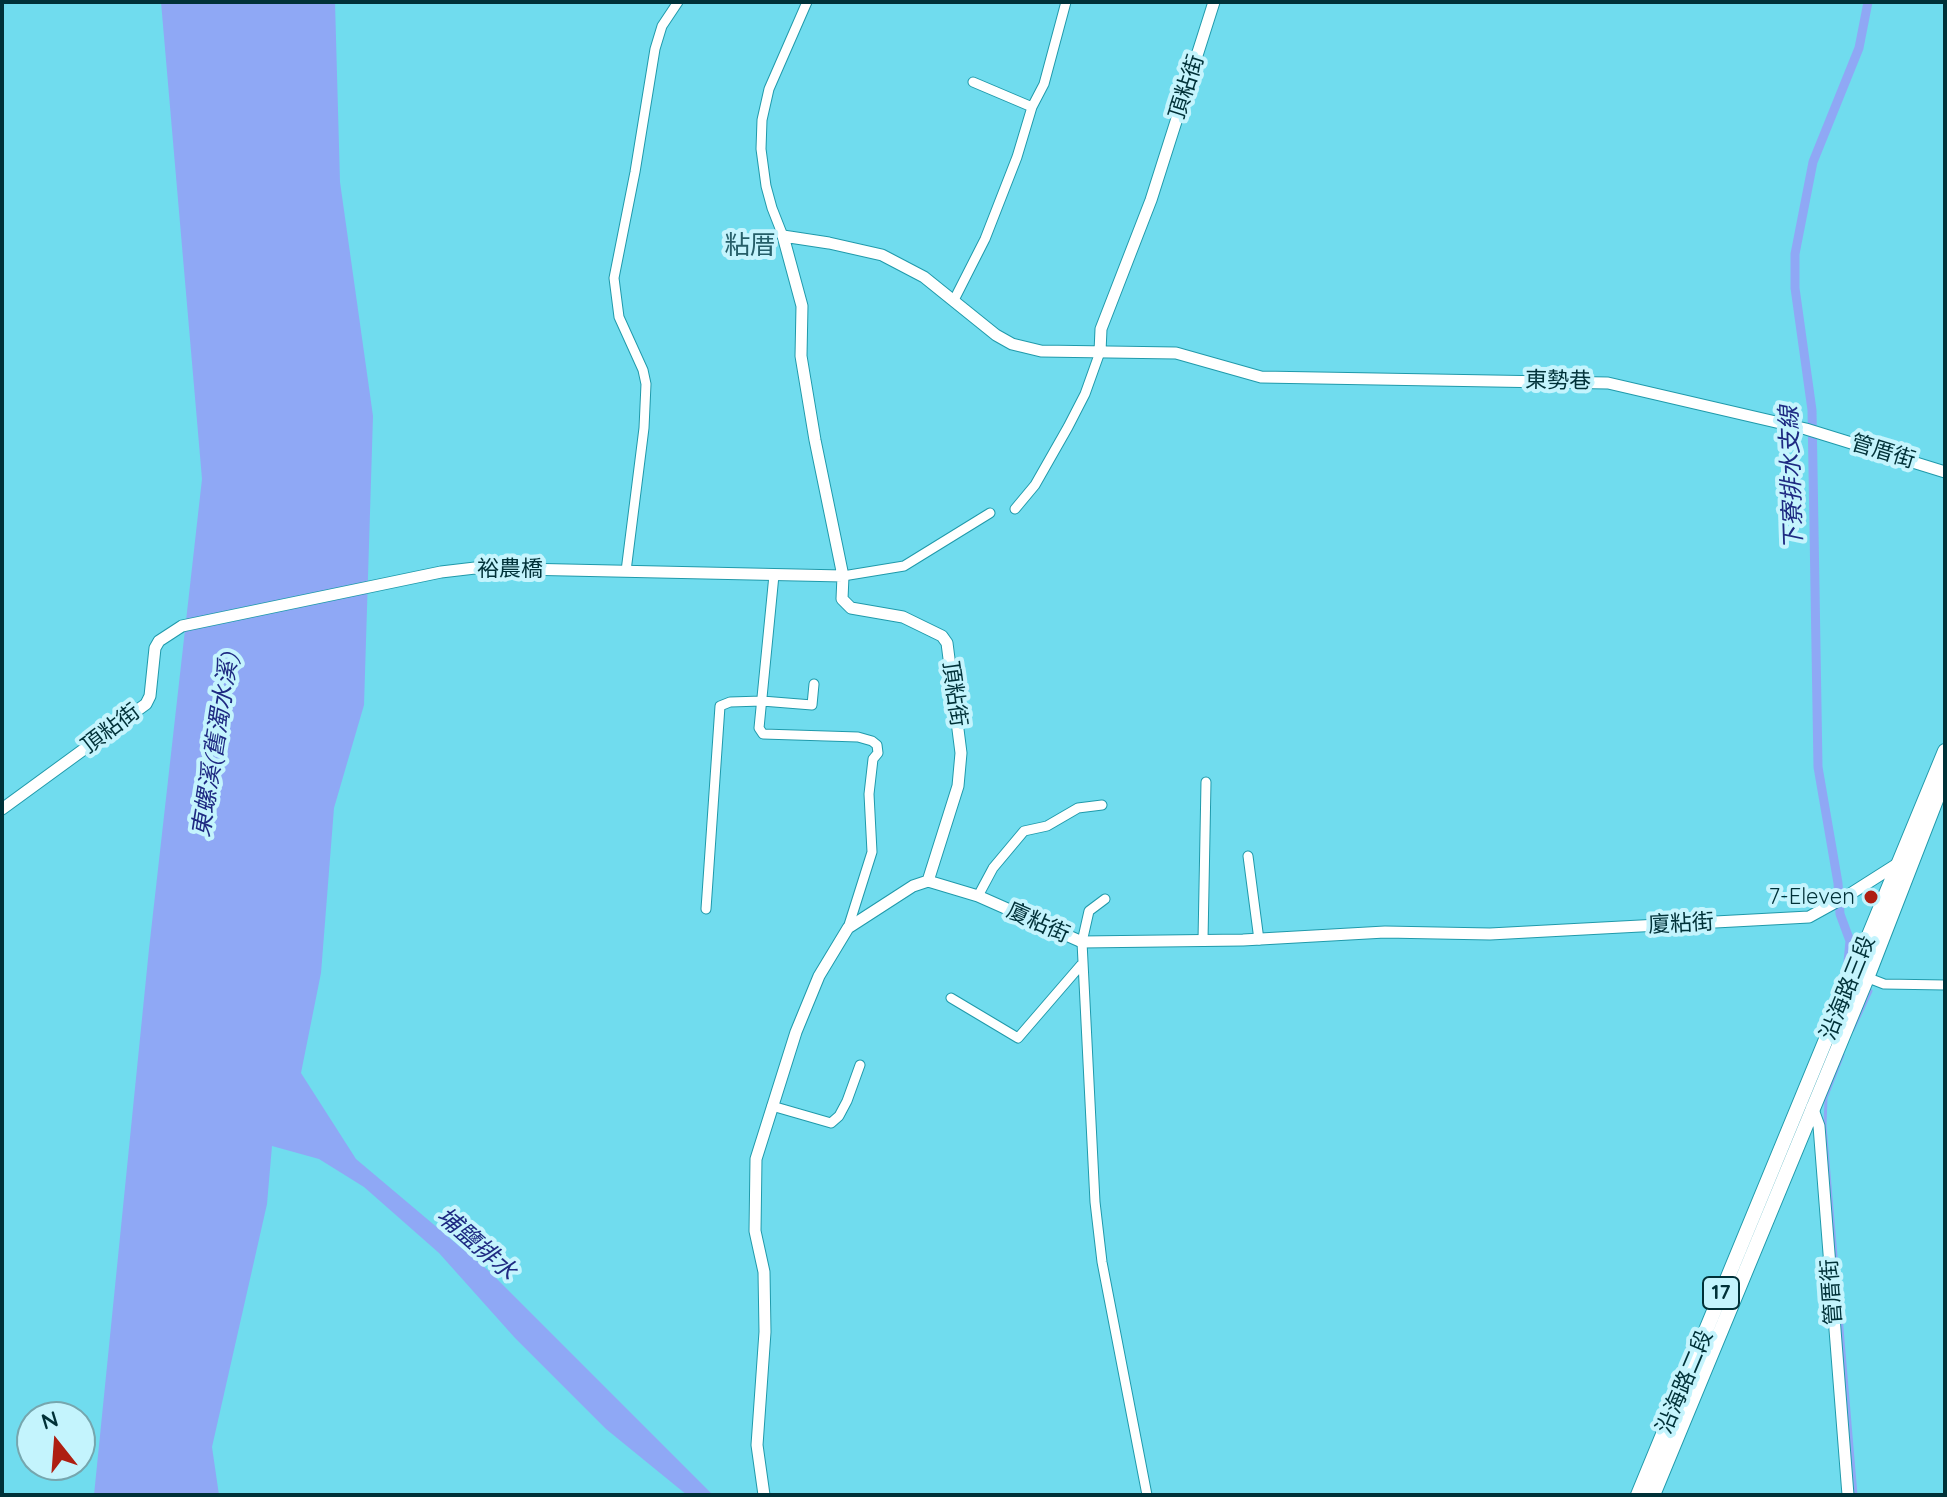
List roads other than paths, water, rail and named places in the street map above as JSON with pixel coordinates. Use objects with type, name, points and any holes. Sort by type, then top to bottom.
[{"type":"main road","name":"沿海路三段","points":[[1812,1107],[1945,751]]},
{"type":"main road","name":"沿海路三段","points":[[1905,860],[1945,777]]},
{"type":"main road","name":"沿海路三段","points":[[1805,1092],[1861,975]]},
{"type":"main road","name":"沿海路二段","points":[[1638,1495],[1805,1092]]},
{"type":"main road","name":"沿海路二段","points":[[1653,1495],[1812,1107]]},
{"type":"street","points":[[626,571],[644,428],[646,384],[643,370],[619,317],[614,278],[655,49],[662,26],[678,2]]},
{"type":"street","name":"頂粘街","points":[[807,2],[769,89],[762,120],[761,149],[766,186],[802,306],[800,327],[805,381],[843,576],[842,599],[851,608],[903,617],[942,636],[947,643],[961,753],[958,786],[928,881]]},
{"type":"street","points":[[954,300],[985,239],[1017,157],[1032,107],[1044,84],[1066,2]]},
{"type":"street","name":"頂粘街","points":[[1015,509],[1035,485],[1085,394],[1100,352],[1101,329],[1151,200],[1214,2]]},
{"type":"street","points":[[973,82],[1032,107]]},
{"type":"street","points":[[783,236],[882,255],[907,266],[1012,344],[1041,351],[1100,352]]},
{"type":"street","name":"東勢巷","points":[[1100,352],[1176,353],[1261,377],[1608,383],[1820,433]]},
{"type":"street","name":"管厝街","points":[[1820,433],[1945,472]]},
{"type":"street","points":[[843,576],[904,566],[990,513]]},
{"type":"street","name":"裕農橋","points":[[182,626],[475,568],[843,576]]},
{"type":"street","points":[[764,1495],[757,1445],[765,1332],[764,1272],[755,1231],[756,1159],[796,1032],[819,976],[848,928],[872,852],[869,794],[873,759],[878,753],[877,745],[872,741],[858,737],[763,734],[759,728],[774,575]]},
{"type":"street","name":"頂粘街","points":[[2,809],[146,704],[150,696],[155,648],[159,641],[182,626]]},
{"type":"street","points":[[706,909],[720,706],[730,702],[762,701],[812,705],[814,684]]},
{"type":"street","points":[[1203,940],[1206,782]]},
{"type":"street","points":[[978,896],[993,868],[1024,831],[1047,826],[1078,808],[1102,805]]},
{"type":"street","points":[[1248,856],[1259,940]]},
{"type":"street","name":"廈粘街","points":[[928,881],[978,896],[1082,942],[1259,940],[1385,932],[1490,934],[1809,917],[1905,860]]},
{"type":"street","points":[[848,928],[913,886],[928,881]]},
{"type":"street","points":[[1105,899],[1089,911],[1081,965],[1095,1202],[1102,1262],[1147,1495]]},
{"type":"street","points":[[951,998],[1018,1038],[1081,965]]},
{"type":"street","points":[[1861,975],[1884,984],[1945,985]]},
{"type":"street","points":[[772,1106],[831,1123],[847,1101],[860,1065]]},
{"type":"street","name":"管厝街","points":[[1805,1092],[1819,1126],[1848,1495]]},
{"type":"water","name":"東螺溪(舊濁水溪)","points":[[161,2],[335,2],[340,182],[373,416],[364,705],[334,808],[321,973],[301,1073],[356,1159],[490,1272],[713,1495],[687,1495],[606,1429],[515,1338],[439,1253],[364,1187],[319,1159],[272,1146],[267,1204],[212,1447],[219,1495],[94,1495],[149,949],[202,479]]},
{"type":"waterway","name":"下寮排水支線","points":[[1848,962],[1850,941],[1840,914],[1838,883],[1818,767],[1812,410],[1795,288],[1795,254],[1813,162],[1859,48],[1868,2]]},
{"type":"waterway","points":[[1853,1030],[1871,991],[1867,986]]},
{"type":"waterway","points":[[1843,1055],[1826,1098],[1825,1126],[1856,1495]]},
{"type":"place","name":"7-Eleven","points":[[1871,897]]},
{"type":"district","name":"粘厝","points":[[750,246]]},
{"type":"water label","name":"埔鹽排水","points":[[476,1244]]}]
